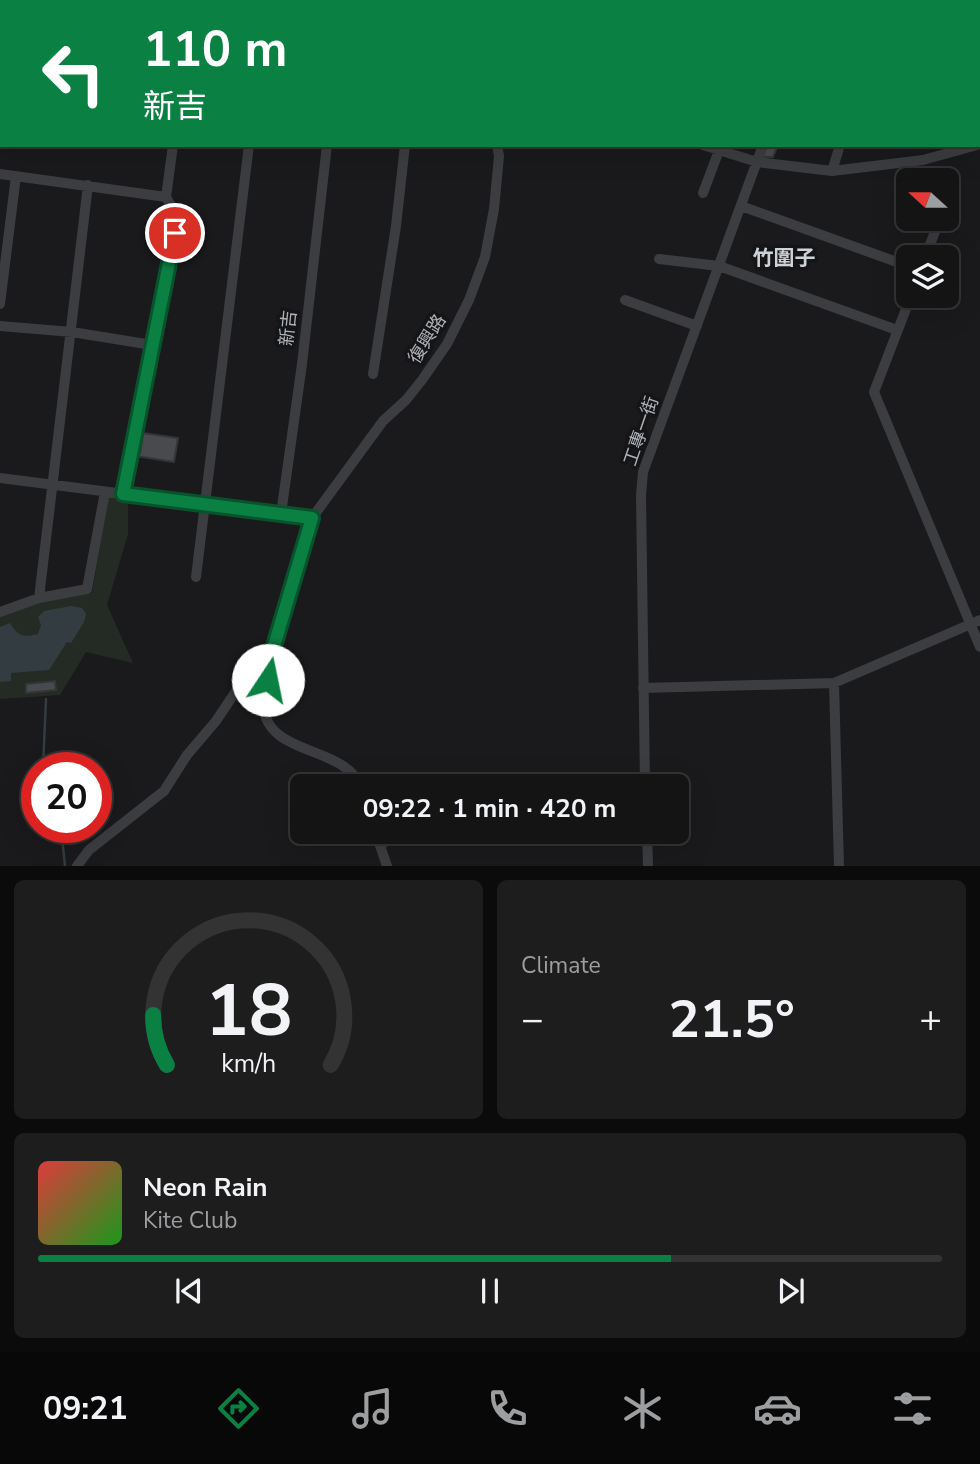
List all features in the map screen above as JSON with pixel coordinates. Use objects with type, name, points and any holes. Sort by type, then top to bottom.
[{"type":"street","points":[[123,494],[175,233],[174,211],[166,197],[173,147]]},
{"type":"street","points":[[196,577],[249,147]]},
{"type":"street","name":"新吉","points":[[281,514],[302,364],[327,147]]},
{"type":"street","points":[[373,374],[396,226],[405,147]]},
{"type":"street","name":"復興路","points":[[354,774],[277,735],[266,720],[262,703],[274,646],[312,518],[383,421],[406,400],[422,380],[461,318],[485,257],[494,209],[499,156],[497,147]]},
{"type":"street","name":"工專一街","points":[[646,774],[641,495],[643,472],[762,147]]},
{"type":"street","points":[[832,171],[840,147]]},
{"type":"street","points":[[704,193],[720,148],[757,162],[832,171],[923,160],[972,147]]},
{"type":"street","points":[[0,174],[166,197]]},
{"type":"street","points":[[0,304],[16,176]]},
{"type":"street","points":[[39,598],[89,185]]},
{"type":"street","points":[[741,206],[896,263]]},
{"type":"street","points":[[659,259],[719,266],[897,330]]},
{"type":"street","points":[[625,300],[697,326]]},
{"type":"street","points":[[906,308],[874,392],[976,622],[980,647]]},
{"type":"street","points":[[0,326],[72,332],[152,345]]},
{"type":"street","points":[[0,478],[312,518]]},
{"type":"street","points":[[0,612],[39,598],[87,589],[105,492]]},
{"type":"street","points":[[643,688],[834,683],[976,622]]},
{"type":"street","points":[[78,866],[89,850],[164,791],[254,664],[274,646]]},
{"type":"street","points":[[834,683],[839,866]]},
{"type":"street","points":[[379,844],[387,866]]},
{"type":"street","points":[[647,844],[648,866]]},
{"type":"shaded area","points":[[113,495],[128,499],[128,534],[107,605],[133,663],[86,652],[60,695],[0,699],[0,615],[52,598],[92,593],[108,500]]},
{"type":"shaded area","points":[[71,606],[82,608],[86,614],[84,622],[49,670],[11,673],[11,681],[0,682],[0,627],[10,623],[21,635],[38,634],[41,625],[38,617],[44,611]]},
{"type":"building","points":[[766,147],[777,147],[773,157],[763,157]]},
{"type":"building","points":[[143,433],[178,438],[174,462],[136,456],[137,452],[140,453]]},
{"type":"building","points":[[55,681],[56,690],[26,693],[26,684]]},
{"type":"waterway","points":[[44,752],[46,699]]},
{"type":"waterway","points":[[63,843],[65,866]]},
{"type":"district","name":"竹圍子","points":[[784,258]]},
{"type":"route","points":[[175,233],[123,494],[312,518],[274,646],[268,680]]}]
